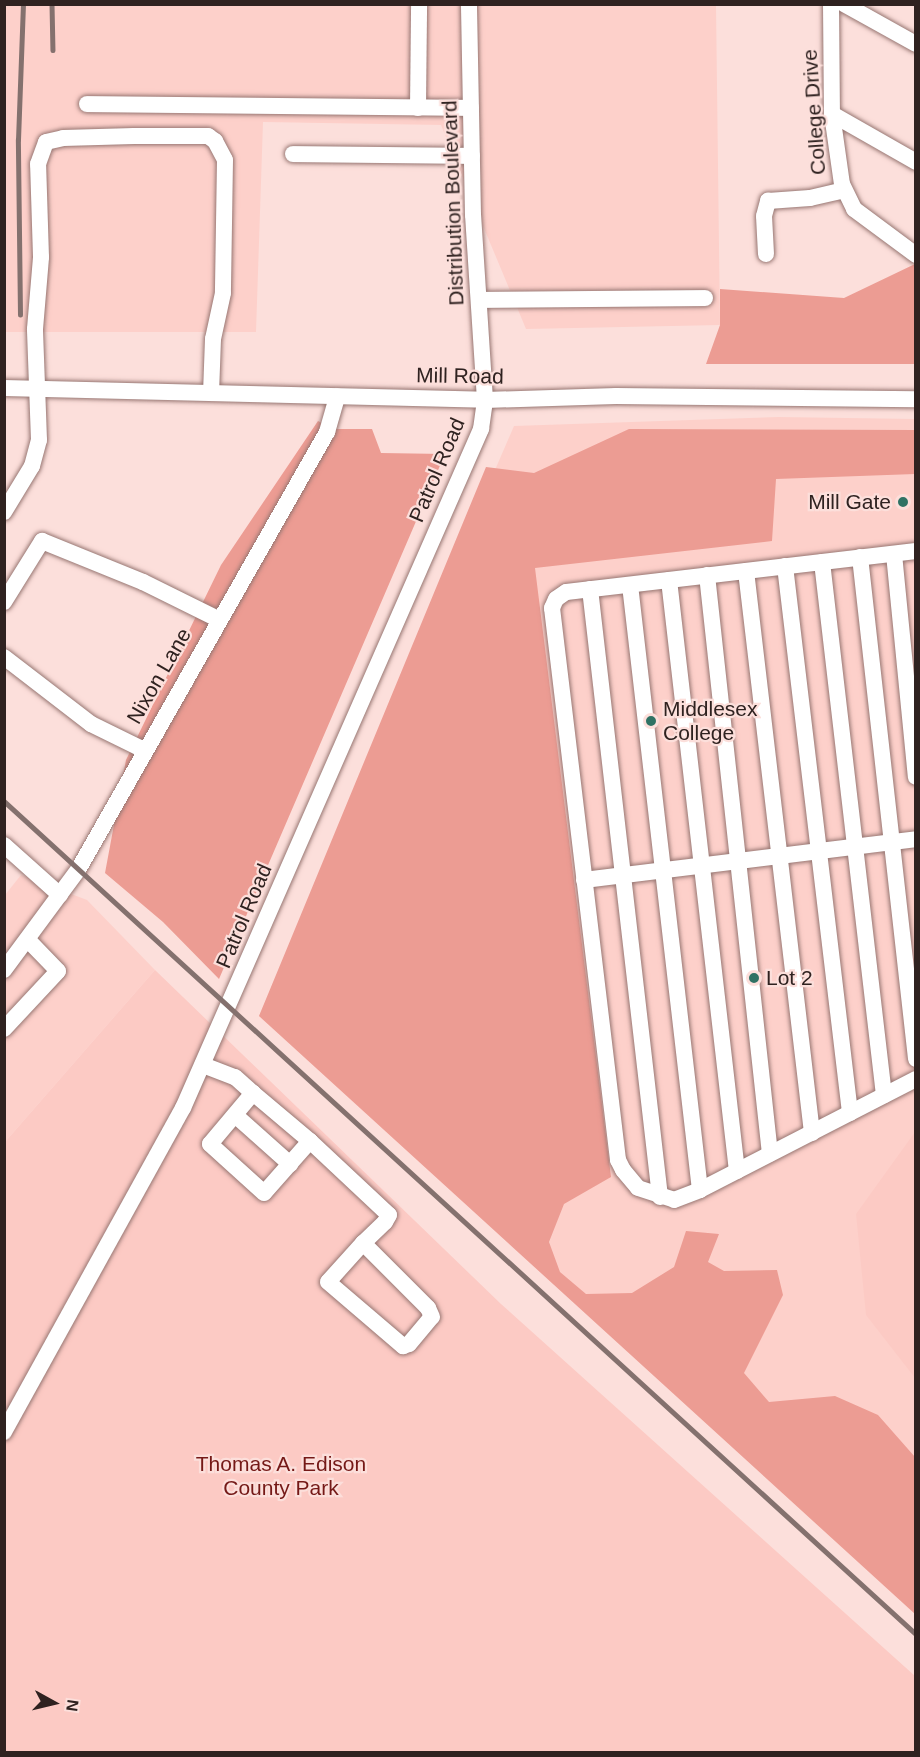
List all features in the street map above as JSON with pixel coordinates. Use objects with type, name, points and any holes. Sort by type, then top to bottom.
[{"type":"street","points":[[418,108],[419,4]]},
{"type":"street","name":"Distribution Boulevard","points":[[469,4],[472,156],[485,400]]},
{"type":"street","name":"College Drive","points":[[831,4],[832,114],[844,190],[854,209],[915,255]]},
{"type":"street","points":[[844,4],[915,44]]},
{"type":"street","points":[[87,104],[471,108]]},
{"type":"street","points":[[832,114],[915,162]]},
{"type":"street","points":[[4,512],[37,454],[38,389],[35,325],[41,147],[63,138],[208,136],[225,160],[224,293],[213,339],[211,393]]},
{"type":"street","points":[[293,154],[472,156]]},
{"type":"street","points":[[766,254],[764,216],[768,201],[810,198],[844,190]]},
{"type":"street","points":[[479,300],[705,298]]},
{"type":"street","name":"Mill Road","points":[[4,388],[485,400],[616,396],[915,399]]},
{"type":"street","name":"Nixon Lane","points":[[4,970],[60,895],[327,432],[337,396]]},
{"type":"street","name":"Patrol Road","points":[[4,1432],[203,1065],[482,429],[485,400]]},
{"type":"street","points":[[4,602],[42,541],[143,582],[218,619]]},
{"type":"street","points":[[915,551],[567,592],[555,599],[552,608],[618,1160],[638,1188],[674,1200],[700,1190],[915,1079]]},
{"type":"street","points":[[894,554],[911,679],[915,777]]},
{"type":"street","points":[[860,557],[915,1059]]},
{"type":"street","points":[[822,562],[884,1095]]},
{"type":"street","points":[[785,566],[850,1113]]},
{"type":"street","points":[[746,571],[812,1132]]},
{"type":"street","points":[[707,575],[770,1154]]},
{"type":"street","points":[[669,580],[737,1171]]},
{"type":"street","points":[[630,585],[700,1190]]},
{"type":"street","points":[[590,589],[625,874],[660,1197]]},
{"type":"street","points":[[4,657],[91,724],[144,750]]},
{"type":"street","points":[[584,880],[915,839]]},
{"type":"street","points":[[4,845],[60,895]]},
{"type":"street","points":[[4,1029],[58,971],[28,940]]},
{"type":"street","points":[[203,1065],[235,1077],[310,1141],[389,1215],[363,1243],[328,1282],[403,1346],[409,1344],[432,1317],[428,1308],[363,1243]]},
{"type":"street","points":[[254,1093],[210,1144],[264,1193],[310,1141]]},
{"type":"street","points":[[235,1115],[290,1164]]},
{"type":"shaded area","points":[[4,5],[716,5],[720,325],[526,329],[441,125],[263,122],[256,332],[5,332]]},
{"type":"shaded area","points":[[915,264],[915,364],[706,364],[720,325],[720,289],[844,298]]},
{"type":"shaded area","name":"Middlesex College","points":[[778,417],[915,419],[915,1613],[259,1016],[514,426]]},
{"type":"shaded area","points":[[318,421],[333,429],[372,429],[381,453],[445,454],[219,979],[163,922],[105,873],[126,760],[221,565]]},
{"type":"shaded area","points":[[629,429],[915,430],[915,474],[776,479],[772,541],[535,568],[611,1177],[564,1204],[549,1242],[560,1272],[586,1294],[632,1293],[674,1267],[686,1231],[719,1234],[708,1262],[724,1271],[777,1270],[783,1295],[744,1373],[769,1402],[835,1396],[878,1415],[915,1457],[915,1614],[259,1016],[486,467],[534,473]]},
{"type":"shaded area","points":[[21,875],[87,900],[155,970],[5,1142],[5,895]]},
{"type":"green space","name":"Thomas A. Edison County Park","points":[[155,970],[501,1304],[915,1676],[915,1752],[5,1752],[5,1142]]},
{"type":"green space","points":[[915,1132],[915,1378],[866,1315],[856,1214]]},
{"type":"railway","points":[[20,315],[18,140],[23,4]]},
{"type":"railway","points":[[52,4],[53,50]]},
{"type":"railway","points":[[4,801],[916,1634]]},
{"type":"place","name":"Mill Gate","points":[[903,502]]},
{"type":"place","name":"Middlesex College","points":[[651,721]]},
{"type":"place","name":"Lot 2","points":[[754,978]]}]
